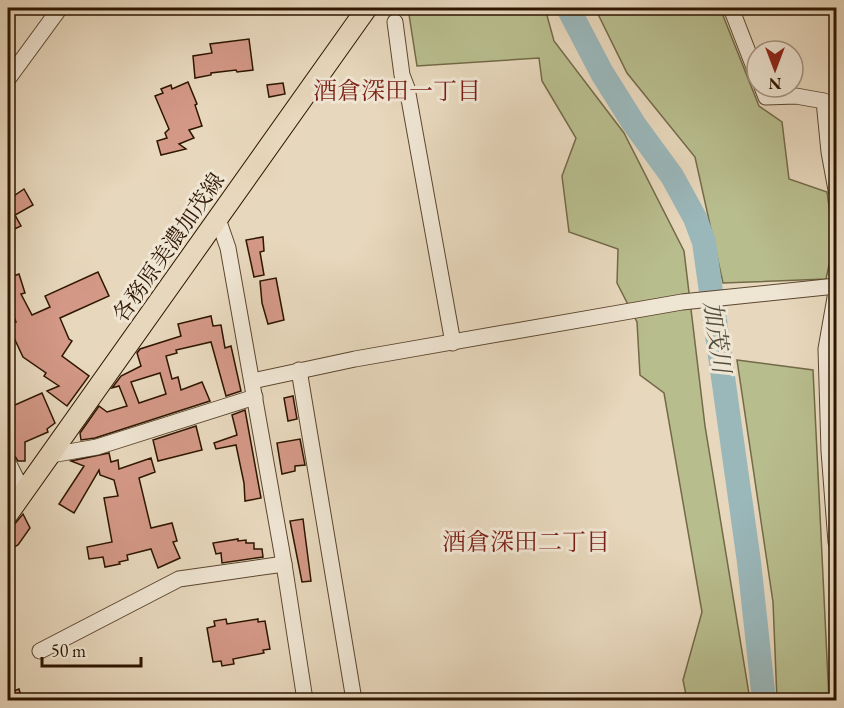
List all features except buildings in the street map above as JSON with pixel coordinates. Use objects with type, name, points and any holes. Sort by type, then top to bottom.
[{"type":"main road","name":"各務原美濃加茂線","points":[[8,514],[15,493],[51,455],[367,8]]},
{"type":"street","points":[[8,79],[60,8]]},
{"type":"street","points":[[731,8],[745,44]]},
{"type":"street","points":[[395,22],[402,75],[407,88],[453,343]]},
{"type":"street","points":[[805,98],[824,101],[829,152],[837,190]]},
{"type":"street","points":[[218,219],[228,248],[284,564],[305,700]]},
{"type":"street","points":[[252,381],[355,359],[682,302],[837,286]]},
{"type":"street","points":[[837,292],[826,349],[829,451],[837,542]]},
{"type":"street","points":[[299,370],[354,700]]},
{"type":"street","points":[[51,455],[97,447],[255,398]]},
{"type":"street","points":[[8,462],[15,493]]},
{"type":"street","points":[[40,651],[179,579],[284,564]]},
{"type":"green space","points":[[408,8],[545,8],[554,41],[624,133],[684,251],[705,426],[750,700],[687,700],[683,680],[702,612],[664,393],[640,375],[637,322],[617,283],[618,249],[569,232],[562,176],[576,138],[542,81],[539,58],[417,66]]},
{"type":"green space","points":[[595,8],[720,8],[745,71],[745,99],[756,99],[759,106],[782,122],[789,179],[827,192],[834,242],[826,279],[723,283],[695,157],[627,73]]},
{"type":"green space","points":[[737,360],[813,370],[829,700],[777,700],[773,602]]},
{"type":"waterway","name":"加茂川","points":[[568,8],[602,73],[634,124],[672,176],[695,218],[704,242],[749,562],[764,700]]},
{"type":"district","name":"酒倉深田一丁目","points":[[397,91]]},
{"type":"district","name":"酒倉深田二丁目","points":[[526,542]]}]
